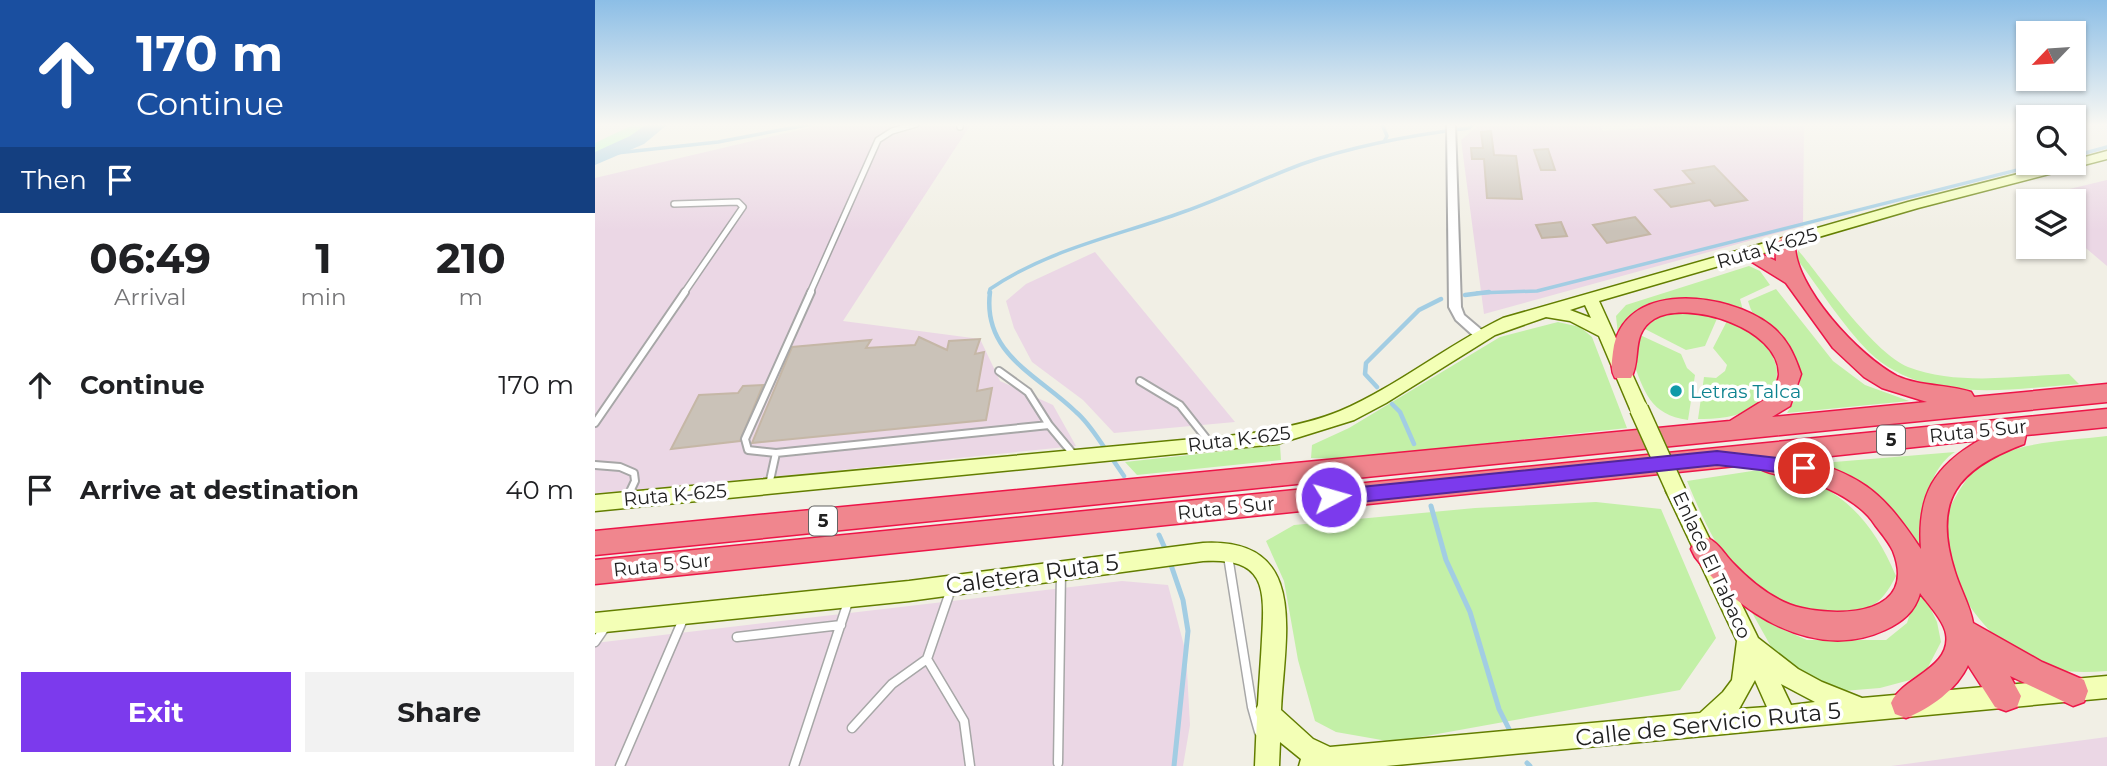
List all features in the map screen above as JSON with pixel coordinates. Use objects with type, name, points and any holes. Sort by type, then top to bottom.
[{"type":"highway","points":[[1785,243],[1785,260],[1792,278],[1842,347],[1875,374],[1902,387],[1934,395],[2022,401]]},
{"type":"highway","points":[[1749,254],[1792,278]]},
{"type":"highway","points":[[1623,372],[1628,335],[1636,322],[1655,310],[1673,306],[1704,306],[1734,314],[1755,325],[1782,352],[1789,368],[1789,386],[1775,407],[1719,432]]},
{"type":"highway","name":"Ruta 5 Sur","points":[[595,543],[2107,393]]},
{"type":"highway","name":"Ruta 5 Sur","points":[[595,572],[2107,418]]},
{"type":"highway","points":[[1906,703],[1945,674],[1955,660],[1961,628],[1934,546],[1934,509],[1943,484],[1958,465],[1978,451],[2003,440],[2065,423]]},
{"type":"highway","points":[[1717,458],[1790,465],[1833,478],[1870,501],[1902,540],[2006,696]]},
{"type":"highway","points":[[1704,549],[1735,584],[1764,605],[1802,622],[1842,628],[1873,623],[1901,603],[1909,584],[1910,572],[1902,540]]},
{"type":"highway","points":[[1961,628],[2003,656],[2073,691]]},
{"type":"main road","name":"Ruta K-625","points":[[595,503],[1270,438],[1341,418],[1375,401],[1480,335],[1541,313],[1884,213],[2089,160]]},
{"type":"main road","points":[[1541,313],[1574,316],[1606,333],[1611,306],[1641,284]]},
{"type":"main road","name":"Enlace El Tabaco","points":[[1590,298],[1783,716]]},
{"type":"main road","points":[[1228,551],[1253,559],[1273,588],[1276,607],[1267,712],[1267,762]]},
{"type":"main road","name":"Caletera Ruta 5","points":[[602,622],[850,597],[1184,554],[1228,551]]},
{"type":"main road","points":[[1745,635],[1791,679],[1816,693],[1861,708]]},
{"type":"main road","points":[[1703,726],[1732,702],[1743,687],[1747,669],[1745,635]]},
{"type":"main road","name":"Calle de Servicio Ruta 5","points":[[1321,763],[1703,726],[1906,703],[2107,687]]},
{"type":"main road","points":[[1267,712],[1321,763]]},
{"type":"street","points":[[1451,160],[1455,307],[1460,317],[1480,335]]},
{"type":"lane","points":[[869,160],[745,439],[748,450],[776,453],[1049,425]]},
{"type":"lane","points":[[595,423],[743,207],[738,202],[674,204]]},
{"type":"lane","points":[[999,371],[1028,392],[1049,425],[1086,456]]},
{"type":"lane","points":[[1140,380],[1180,405],[1210,443]]},
{"type":"lane","points":[[769,487],[776,453]]},
{"type":"lane","points":[[595,465],[620,467],[634,473],[635,481],[626,500]]},
{"type":"lane","points":[[1228,551],[1252,707],[1267,762]]},
{"type":"lane","points":[[1058,763],[1061,570]]},
{"type":"lane","points":[[852,728],[892,684],[927,659],[953,585]]},
{"type":"lane","points":[[794,766],[850,597]]},
{"type":"lane","points":[[620,766],[685,614]]},
{"type":"lane","points":[[595,642],[602,622]]},
{"type":"lane","points":[[737,638],[841,625]]},
{"type":"lane","points":[[927,659],[959,709],[970,734],[970,766]]},
{"type":"shaded area","points":[[673,160],[948,160],[843,321],[980,339],[1000,381],[1053,405],[1076,446],[595,495],[595,178]]},
{"type":"shaded area","points":[[1464,160],[1804,160],[1803,226],[1484,314]]},
{"type":"shaded area","points":[[2107,180],[2107,266],[2086,248],[2086,189],[2070,189]]},
{"type":"shaded area","points":[[1095,252],[1235,422],[1114,433],[1083,400],[1032,362],[1014,328],[1006,301],[1026,284]]},
{"type":"shaded area","points":[[1122,581],[1168,585],[1186,653],[1190,725],[1183,766],[595,766],[595,643]]},
{"type":"shaded area","points":[[2107,737],[2107,766],[1891,766]]},
{"type":"green space","points":[[1798,250],[1865,332],[1880,347],[1908,367],[1927,373],[1967,378],[2069,374],[2079,384],[1969,390],[1916,380],[1891,369],[1869,352],[1840,319],[1797,259]]},
{"type":"green space","points":[[1749,266],[1760,271],[1770,285],[1740,299],[1744,314],[1690,301],[1662,302],[1633,319],[1618,335],[1616,316],[1626,305]]},
{"type":"green space","points":[[1776,289],[1833,361],[1865,385],[1909,401],[1787,413],[1798,392],[1800,376],[1796,363],[1765,331],[1755,318],[1748,301]]},
{"type":"green space","points":[[1677,310],[1719,314],[1705,346],[1686,350],[1645,329],[1659,315]]},
{"type":"green space","points":[[1728,319],[1754,335],[1770,351],[1777,369],[1775,385],[1765,399],[1749,410],[1726,417],[1698,419],[1704,377],[1716,378],[1725,371],[1727,365],[1713,348]]},
{"type":"green space","points":[[1558,322],[1580,327],[1592,337],[1627,428],[1344,459],[1311,458],[1312,445],[1349,428],[1500,337]]},
{"type":"green space","points":[[1640,335],[1681,354],[1687,368],[1695,375],[1688,420],[1665,413],[1650,400],[1632,359]]},
{"type":"green space","points":[[2107,436],[2107,671],[2073,672],[2050,669],[2019,656],[1980,620],[1950,570],[1944,554],[1942,530],[1954,500],[1966,480],[1978,467],[1992,458],[2023,447]]},
{"type":"green space","points":[[1280,445],[1281,460],[1137,475],[1125,462]]},
{"type":"green space","points":[[1955,452],[1945,460],[1932,482],[1919,547],[1863,485],[1822,463]]},
{"type":"green space","points":[[1765,469],[1811,481],[1846,503],[1861,518],[1886,554],[1896,576],[1885,594],[1872,606],[1834,613],[1804,610],[1778,602],[1757,590],[1739,574],[1723,554],[1687,481]]},
{"type":"green space","points":[[1596,502],[1661,509],[1716,638],[1680,690],[1393,742],[1336,732],[1315,721],[1298,660],[1284,581],[1266,541],[1294,525],[1475,508]]},
{"type":"green space","points":[[1919,584],[1937,622],[1941,642],[1927,669],[1910,680],[1880,688],[1843,691],[1799,670],[1774,652],[1750,609],[1775,626],[1807,640],[1886,640],[1907,623]]},
{"type":"building","points":[[1484,160],[1517,160],[1522,199],[1487,198]]},
{"type":"building","points":[[1537,160],[1552,160],[1555,170],[1541,170]]},
{"type":"building","points":[[1714,166],[1747,200],[1715,206],[1710,200],[1671,207],[1655,190],[1694,183],[1683,171]]},
{"type":"building","points":[[1635,217],[1650,234],[1607,243],[1593,225]]},
{"type":"building","points":[[1561,222],[1567,236],[1542,238],[1536,225]]},
{"type":"building","points":[[919,337],[947,350],[949,341],[980,339],[975,354],[984,352],[977,391],[992,388],[986,420],[752,443],[792,347],[871,340],[866,348],[915,345]]},
{"type":"building","points":[[763,385],[740,441],[671,449],[699,395],[738,393],[743,386]]},
{"type":"waterway","points":[[989,293],[990,289],[1013,275],[1060,253],[1198,207],[1314,160]]},
{"type":"waterway","points":[[1482,293],[1537,291],[2016,170]]},
{"type":"waterway","points":[[990,292],[990,313],[995,332],[1004,347],[1030,374],[1080,416],[1106,450]]},
{"type":"waterway","points":[[1482,293],[1489,292]]},
{"type":"waterway","points":[[1477,293],[1482,293]]},
{"type":"waterway","points":[[1465,295],[1482,293]]},
{"type":"waterway","points":[[1377,387],[1365,374],[1366,363],[1419,310],[1441,299]]},
{"type":"waterway","points":[[1392,404],[1400,412],[1414,444]]},
{"type":"waterway","points":[[1111,457],[1124,476]]},
{"type":"waterway","points":[[1431,506],[1446,560],[1470,612],[1499,709],[1511,733]]},
{"type":"waterway","points":[[1159,535],[1167,553]]},
{"type":"waterway","points":[[1170,562],[1183,600],[1188,631],[1174,766]]},
{"type":"waterway","points":[[1527,763],[1530,766]]},
{"type":"place","name":"Letras Talca","points":[[1676,391]]},
{"type":"route","points":[[1331,497],[1717,458],[1756,460],[1804,468]]}]
